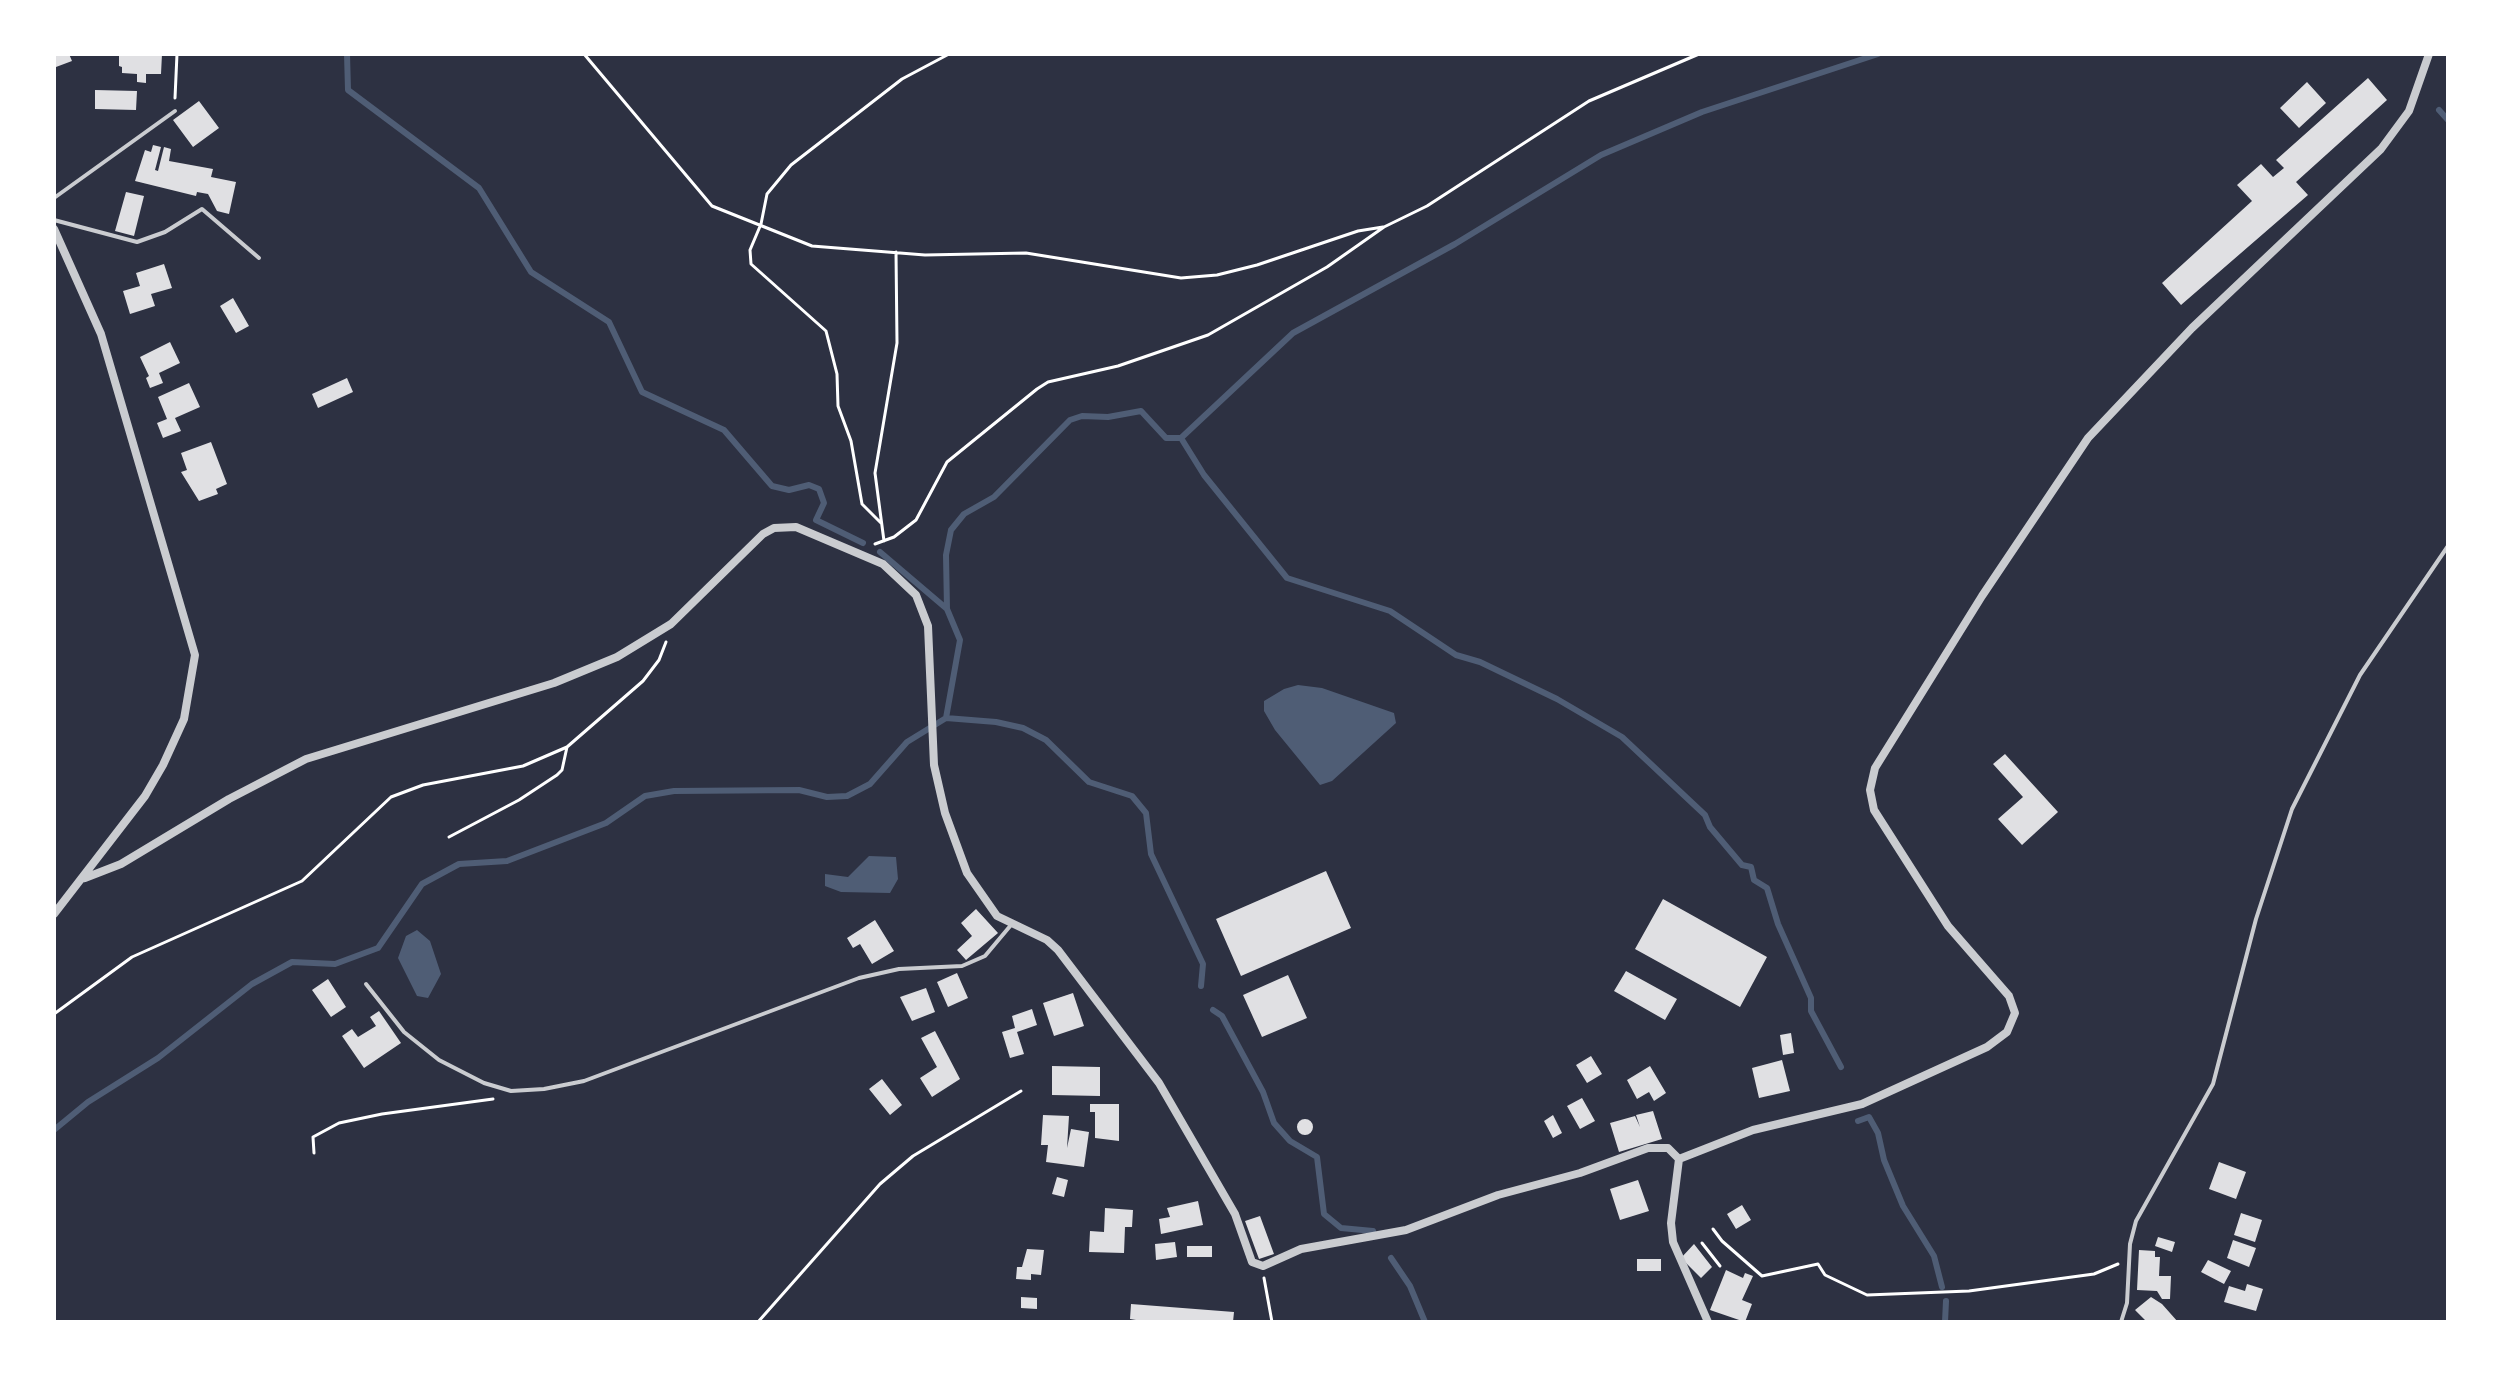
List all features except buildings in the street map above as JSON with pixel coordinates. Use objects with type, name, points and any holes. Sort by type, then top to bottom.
[{"type":"street","points":[[1679,1159],[1753,1130],[1862,1104],[1987,1047],[2011,1026],[2013,1004],[1948,926],[1884,830],[1870,796],[1875,768],[1982,596],[2088,438],[2192,328],[2381,149],[2409,111],[2429,54]]},
{"type":"street","points":[[54,229],[101,334],[195,655],[189,700],[176,741],[145,796],[85,878],[54,914]]},
{"type":"street","points":[[85,878],[121,864],[229,799],[306,759],[585,672],[637,647],[671,624],[770,529],[796,527],[857,551],[898,576],[922,604],[928,626],[932,748],[945,813],[967,873],[997,916],[1047,940],[1058,950],[1143,1062],[1235,1214],[1248,1256],[1257,1266],[1301,1249],[1373,1239],[1406,1230],[1487,1199],[1580,1173],[1648,1148],[1668,1148],[1679,1159]]},
{"type":"street","points":[[1679,1159],[1671,1223],[1673,1242],[1677,1259],[1708,1322]]},
{"type":"lane","points":[[54,198],[175,111]]},
{"type":"lane","points":[[54,220],[137,242],[165,232],[202,209],[259,258]]},
{"type":"lane","points":[[2123,1322],[2136,1221],[2213,1084],[2256,919],[2292,809],[2360,675],[2448,546]]},
{"type":"lane","points":[[366,984],[404,1032],[425,1051],[472,1077],[511,1091],[584,1081],[859,978],[899,969],[962,966],[985,956],[1011,925]]},
{"type":"path","points":[[175,111],[177,54]]},
{"type":"path","points":[[584,54],[702,197],[721,210],[812,246],[896,252],[1026,253],[1164,277],[1199,277],[1257,265],[1317,248],[1358,231],[1384,227]]},
{"type":"path","points":[[881,523],[862,504],[851,441],[838,406],[837,374],[826,331],[751,264],[750,250],[761,224],[767,194],[791,165],[902,79],[949,54]]},
{"type":"path","points":[[857,551],[884,541],[916,520],[947,462],[1048,382],[1118,366],[1208,335],[1327,267],[1384,227],[1427,206],[1589,101],[1699,54]]},
{"type":"path","points":[[884,541],[875,473],[897,343],[896,252]]},
{"type":"path","points":[[54,1014],[132,957],[302,881],[391,797],[436,781],[523,766],[567,747],[643,681],[659,660],[671,624]]},
{"type":"path","points":[[449,837],[519,800],[557,775],[562,770],[567,747]]},
{"type":"path","points":[[314,1153],[313,1137],[339,1123],[382,1114],[486,1101],[511,1091]]},
{"type":"path","points":[[758,1322],[857,1207],[889,1176],[913,1156],[1021,1091]]},
{"type":"path","points":[[1713,1229],[1722,1241],[1762,1276],[1818,1264],[1825,1275],[1867,1295],[2008,1286],[2094,1274],[2129,1260]]},
{"type":"path","points":[[1702,1243],[1720,1266]]},
{"type":"path","points":[[1263,1266],[1272,1322]]},
{"type":"water","points":[[1298,685],[1322,688],[1394,713],[1396,723],[1332,781],[1320,785],[1275,730],[1264,711],[1264,701]]},
{"type":"water","points":[[869,856],[896,857],[898,879],[890,893],[841,892],[825,886],[825,874],[848,877]]},
{"type":"water","points":[[417,930],[430,941],[441,974],[428,998],[417,996],[398,958],[406,936]]},
{"type":"waterway","points":[[347,54],[348,90],[479,188],[531,272],[609,322],[642,392],[724,430],[772,486],[789,490],[809,485],[819,489],[824,503],[816,520],[863,543]]},
{"type":"waterway","points":[[54,1130],[88,1102],[158,1058],[252,984],[292,962],[335,964],[378,948],[422,884],[459,864],[507,861],[606,823],[645,796],[674,791],[799,790],[827,797],[847,796],[870,784],[907,742],[946,718],[960,640],[947,609],[946,555],[951,530],[964,514],[994,497],[1070,420],[1082,416],[1108,417],[1141,411],[1166,438],[1181,438],[1293,333],[1455,244],[1601,155],[1702,112],[1878,54]]},
{"type":"waterway","points":[[2439,110],[2448,120]]},
{"type":"waterway","points":[[1181,438],[1204,475],[1287,578],[1390,611],[1456,655],[1480,662],[1557,699],[1622,737],[1705,815],[1710,827],[1742,865],[1751,867],[1754,880],[1767,888],[1778,924],[1811,998],[1811,1011],[1841,1067]]},
{"type":"waterway","points":[[880,552],[947,609]]},
{"type":"waterway","points":[[946,718],[996,722],[1023,728],[1046,740],[1089,782],[1132,796],[1146,813],[1151,854],[1203,964],[1201,986]]},
{"type":"waterway","points":[[1213,1010],[1222,1016],[1263,1092],[1274,1123],[1290,1141],[1317,1157],[1324,1214],[1341,1228],[1373,1231]]},
{"type":"waterway","points":[[1858,1121],[1869,1117],[1878,1133],[1884,1160],[1903,1206],[1934,1256],[1942,1287]]},
{"type":"waterway","points":[[1391,1258],[1410,1286],[1425,1322]]},
{"type":"waterway","points":[[1945,1322],[1946,1301]]}]
